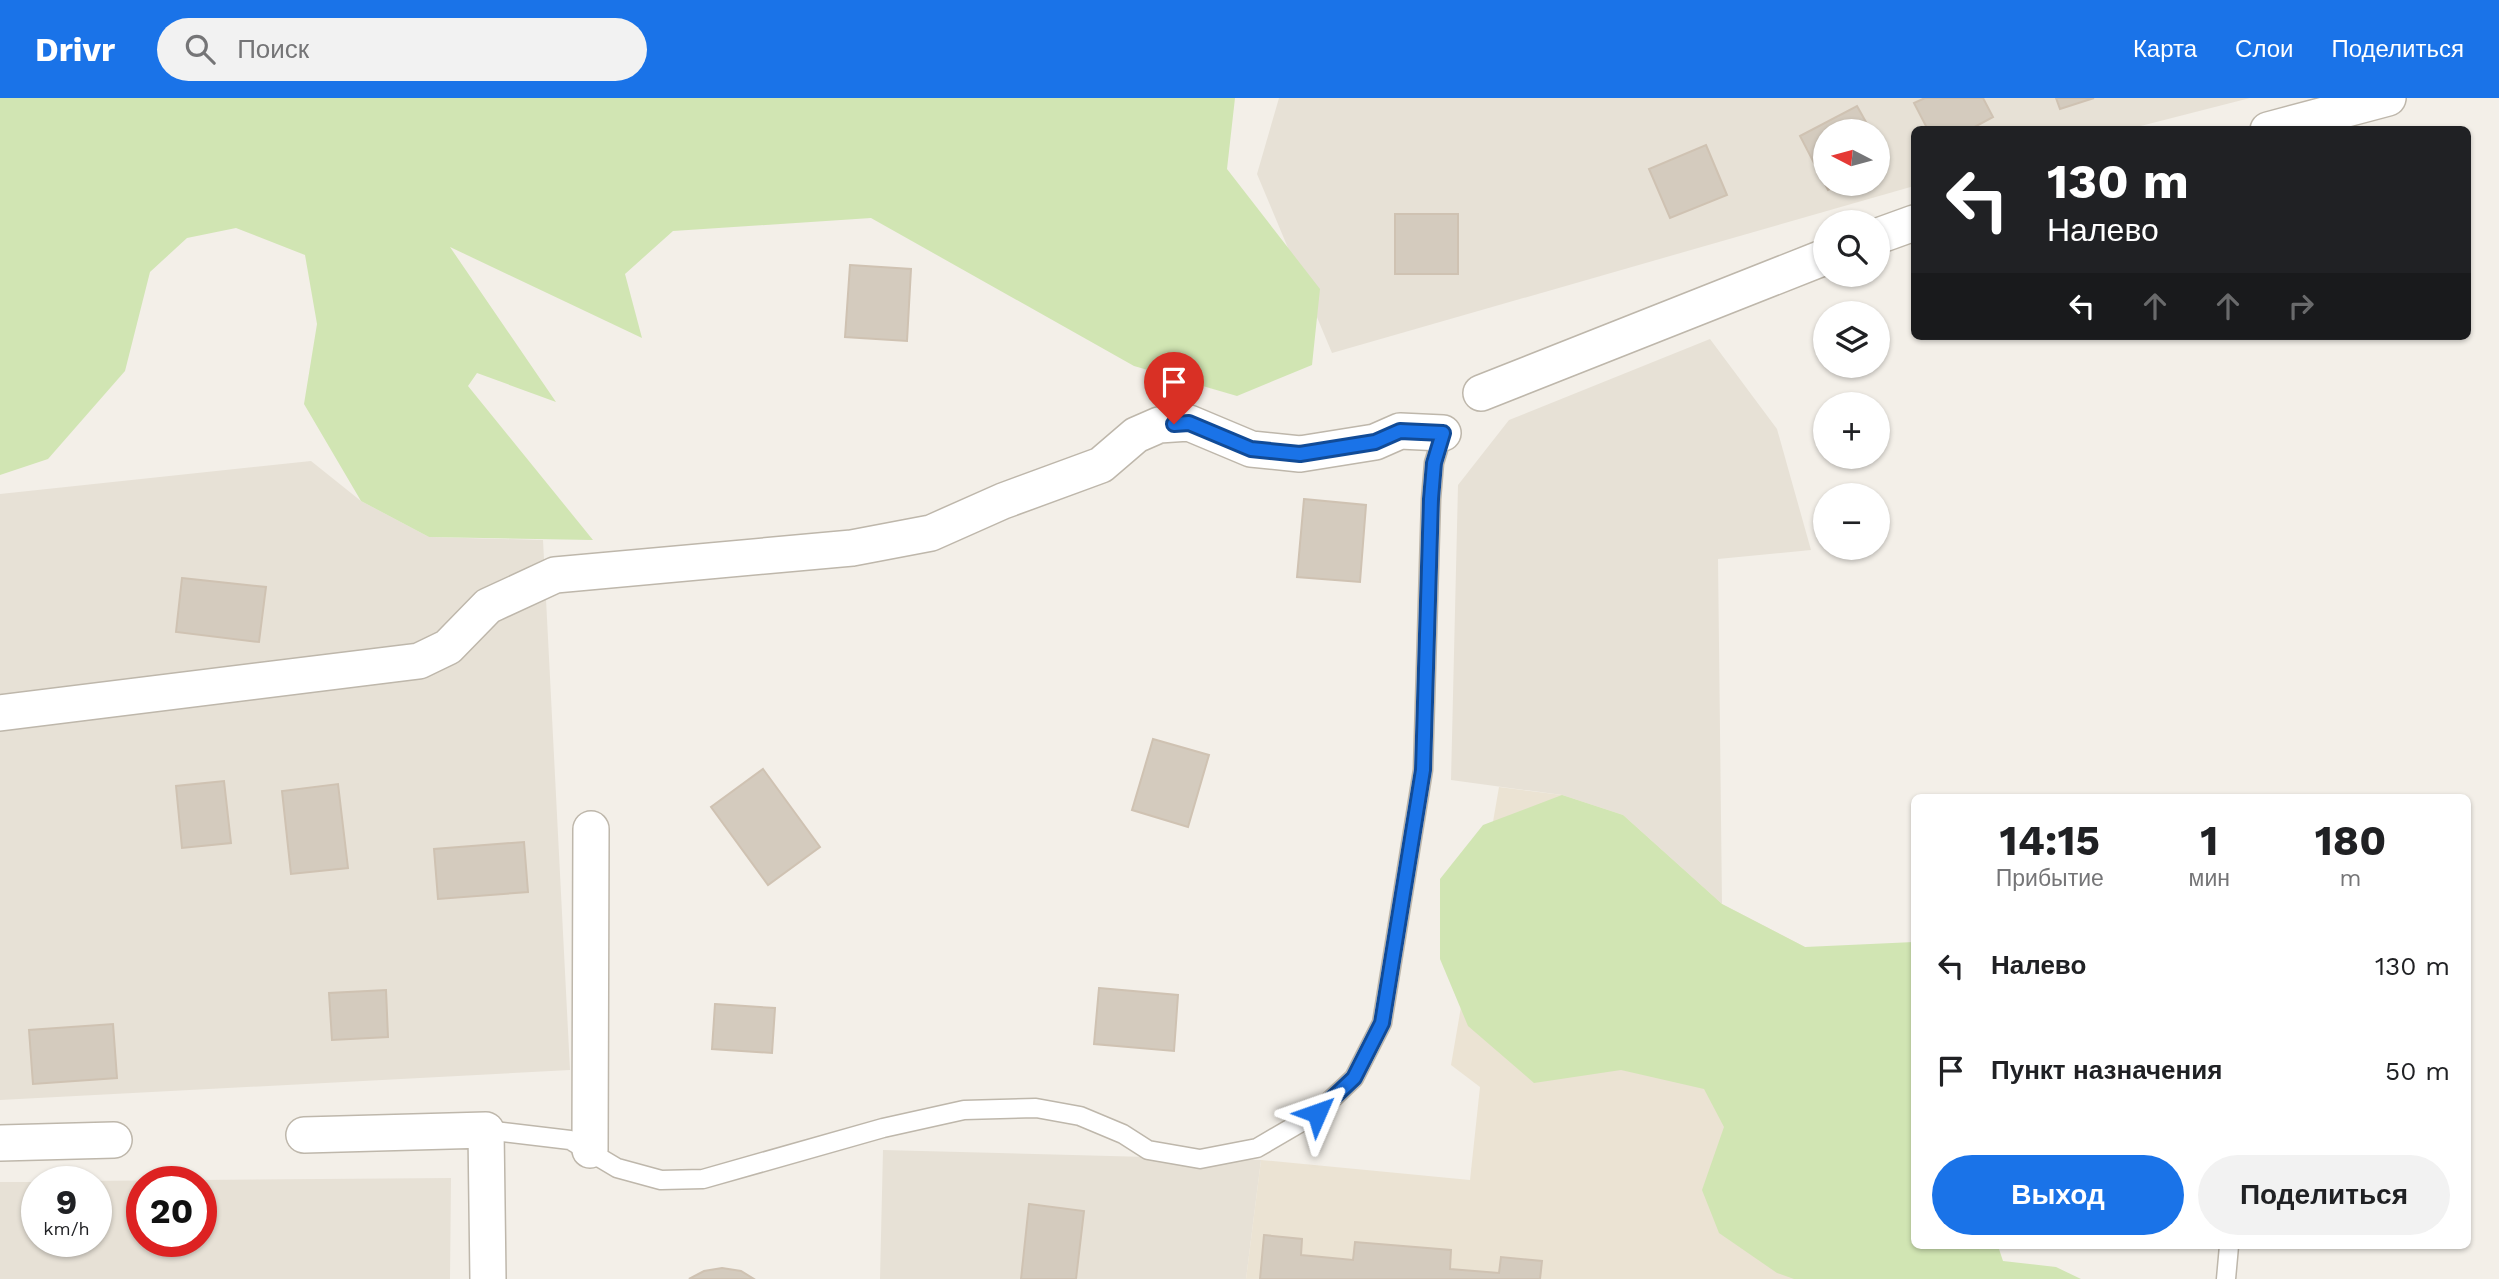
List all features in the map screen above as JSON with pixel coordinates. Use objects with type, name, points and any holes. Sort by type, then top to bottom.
[{"type":"street","points":[[2283,126],[2388,98]]},
{"type":"street","points":[[1890,232],[1911,224]]},
{"type":"street","points":[[1481,393],[1813,262]]},
{"type":"street","points":[[0,713],[419,661],[447,647],[488,606],[555,575],[852,548],[931,533],[1003,501],[1101,465],[1136,435],[1159,425],[1189,423],[1251,449],[1300,454],[1375,442],[1400,431],[1443,433]]},
{"type":"street","points":[[590,1150],[591,829]]},
{"type":"street","points":[[304,1135],[486,1130],[488,1279]]},
{"type":"street","points":[[0,1143],[114,1140]]},
{"type":"lane","points":[[486,1130],[553,1136],[590,1150],[617,1168],[661,1180],[703,1179],[883,1128],[964,1110],[1036,1108],[1080,1116],[1123,1134],[1148,1150],[1200,1158],[1258,1148],[1317,1113],[1354,1078],[1382,1023],[1423,770],[1431,499],[1434,463],[1443,433]]},
{"type":"lane","points":[[2227,1279],[2229,1249]]},
{"type":"shaded area","points":[[1279,98],[2250,98],[2141,126],[1911,126],[1911,187],[1890,193],[1890,119],[1813,119],[1813,196],[1879,196],[1830,210],[1813,210],[1813,215],[1332,353],[1257,174]]},
{"type":"shaded area","points":[[1710,339],[1777,429],[1811,550],[1718,559],[1722,904],[1623,815],[1562,795],[1451,780],[1458,485],[1509,420]]},
{"type":"shaded area","points":[[311,461],[361,501],[429,537],[543,540],[570,1070],[0,1100],[0,494]]},
{"type":"shaded area","points":[[1499,787],[1562,795],[1623,815],[1722,904],[1805,947],[1824,1279],[1246,1279],[1261,1160],[1470,1180],[1480,1087],[1451,1065]]},
{"type":"shaded area","points":[[883,1150],[1261,1160],[1246,1279],[880,1279]]},
{"type":"shaded area","points":[[451,1178],[450,1279],[0,1279],[0,1182],[21,1182],[21,1257],[112,1257],[112,1181],[126,1181],[126,1257],[217,1257],[217,1180]]},
{"type":"green space","points":[[0,98],[1235,98],[1227,169],[1320,289],[1312,365],[1237,396],[1134,366],[871,218],[673,231],[625,274],[642,338],[450,247],[556,402],[477,373],[468,386],[593,540],[429,537],[361,501],[304,404],[317,324],[305,255],[236,228],[187,238],[150,272],[125,371],[48,459],[0,475]]},
{"type":"green space","points":[[1562,795],[1623,815],[1722,904],[1805,947],[1911,942],[1911,1249],[1999,1249],[2003,1261],[2056,1267],[2081,1279],[1794,1279],[1777,1273],[1719,1233],[1702,1190],[1724,1127],[1704,1089],[1621,1070],[1534,1083],[1468,1026],[1440,959],[1440,879],[1483,825]]},
{"type":"building","points":[[1925,98],[1983,98],[1993,117],[1976,126],[1926,126],[1914,103]]},
{"type":"building","points":[[2056,98],[2094,98],[2060,109]]},
{"type":"building","points":[[1857,106],[1864,119],[1832,119]]},
{"type":"building","points":[[1813,129],[1813,161],[1800,136]]},
{"type":"building","points":[[1706,145],[1727,195],[1670,218],[1649,169]]},
{"type":"building","points":[[1395,214],[1458,214],[1458,274],[1395,274]]},
{"type":"building","points":[[850,265],[911,269],[907,341],[845,337]]},
{"type":"building","points":[[1304,499],[1366,505],[1360,582],[1297,577]]},
{"type":"building","points":[[182,578],[266,587],[259,642],[176,632]]},
{"type":"building","points":[[1153,739],[1209,755],[1188,827],[1132,810]]},
{"type":"building","points":[[763,769],[820,847],[768,885],[711,807]]},
{"type":"building","points":[[224,781],[231,843],[182,848],[176,786]]},
{"type":"building","points":[[338,784],[348,868],[291,874],[282,791]]},
{"type":"building","points":[[524,842],[528,892],[438,899],[434,849]]},
{"type":"building","points":[[1099,988],[1178,995],[1174,1051],[1094,1044]]},
{"type":"building","points":[[386,990],[388,1037],[332,1040],[329,993]]},
{"type":"building","points":[[715,1004],[775,1008],[772,1053],[712,1049]]},
{"type":"building","points":[[113,1024],[117,1078],[33,1084],[29,1030]]},
{"type":"building","points":[[1029,1204],[1084,1211],[1076,1279],[1021,1279]]},
{"type":"building","points":[[1264,1235],[1302,1239],[1301,1255],[1353,1260],[1355,1242],[1451,1250],[1450,1269],[1499,1273],[1501,1257],[1542,1261],[1540,1279],[1260,1279]]},
{"type":"building","points":[[722,1268],[741,1271],[754,1279],[689,1279],[704,1271]]},
{"type":"route","points":[[1174,424],[1189,423],[1228,442],[1251,449],[1300,454],[1375,442],[1400,431],[1443,433],[1434,463],[1431,499],[1423,770],[1382,1023],[1354,1078],[1317,1113]]}]
